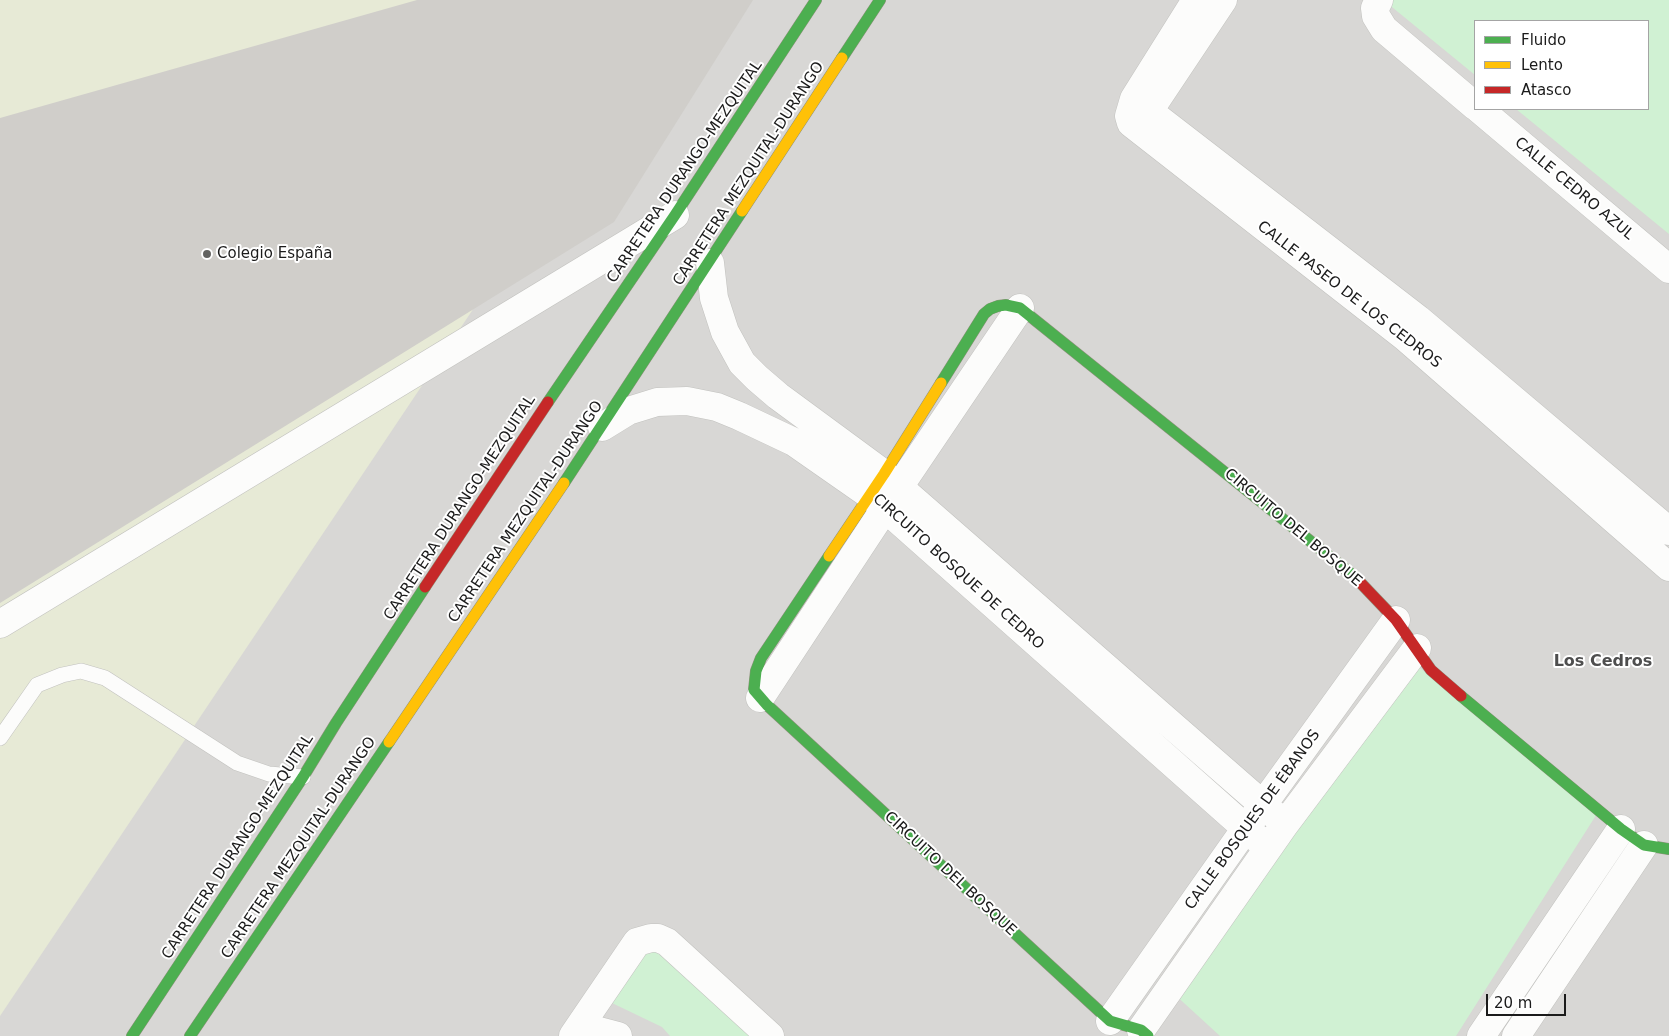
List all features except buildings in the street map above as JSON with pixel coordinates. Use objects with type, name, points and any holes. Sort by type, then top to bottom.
[{"type":"main road","name":"CARRETERA DURANGO-MEZQUITAL","points":[[132,1036],[494,482],[675,215],[816,0]]},
{"type":"main road","name":"CARRETERA MEZQUITAL-DURANGO","points":[[190,1036],[602,426],[880,0]]},
{"type":"main road","name":"CIRCUITO DEL BOSQUE","points":[[1020,308],[1349,571],[1396,620],[1432,670],[1621,829],[1657,847]]},
{"type":"main road","name":"CIRCUITO DEL BOSQUE","points":[[760,698],[1110,1021],[1144,1033]]},
{"type":"street","points":[[1196,0],[1134,98],[1140,114],[1155,102],[1223,0]]},
{"type":"street","points":[[1377,8],[1384,29],[1474,105]]},
{"type":"street","name":"CALLE CEDRO AZUL","points":[[1480,110],[1669,268]]},
{"type":"street","name":"CALLE PASEO DE LOS CEDROS","points":[[1140,114],[1158,120],[1412,328],[1669,530]]},
{"type":"street","points":[[0,624],[675,215]]},
{"type":"street","name":"CIRCUITO BOSQUE DE CEDRO","points":[[710,263],[714,298],[722,324],[742,363],[778,396],[809,419],[1072,674],[1268,848]]},
{"type":"street","name":"CIRCUITO DEL BOSQUE","points":[[760,698],[885,491],[1020,308]]},
{"type":"street","name":"CALLE PASEO DE LOS CEDROS","points":[[1412,328],[1669,567]]},
{"type":"street","name":"CIRCUITO BOSQUE DE CEDRO","points":[[602,426],[628,411],[658,402],[687,401],[717,407],[794,442],[826,463],[885,491],[1087,652],[1284,824]]},
{"type":"street","points":[[794,442],[809,419]]},
{"type":"street","name":"CALLE BOSQUES DE ÉBANOS","points":[[1110,1021],[1396,620]]},
{"type":"street","name":"CALLE BOSQUES DE ÉBANOS","points":[[1144,1033],[1284,824],[1417,648]]},
{"type":"street","points":[[1072,674],[1087,652]]},
{"type":"street","points":[[1481,1036],[1621,829]]},
{"type":"street","points":[[1498,1012],[1518,1033],[1657,847]]},
{"type":"street","points":[[618,1036],[577,1031],[637,942],[658,938],[667,942],[770,1036]]},
{"type":"lane","points":[[0,738],[37,684],[62,675],[81,671],[105,678],[237,763],[270,774],[303,777]]},
{"type":"shaded area","points":[[517,0],[1669,0],[1669,1036],[0,1036],[0,738]]},
{"type":"green space","points":[[0,0],[680,0],[0,1016]]},
{"type":"green space","points":[[1389,0],[1669,0],[1669,234],[1517,110],[1649,110],[1649,20],[1474,20],[1474,74],[1387,3]]},
{"type":"green space","points":[[1407,658],[1600,809],[1456,1036],[1220,1036],[1172,992]]},
{"type":"green space","points":[[656,937],[761,1036],[670,1036],[662,1027],[612,1003]]},
{"type":"traffic: fast","points":[[548,402],[675,215],[816,0]]},
{"type":"traffic: fast","points":[[842,58],[880,0]]},
{"type":"traffic: fast","points":[[564,483],[742,211]]},
{"type":"traffic: fast","points":[[941,383],[984,314],[998,306],[1006,305],[1020,308],[1355,577]]},
{"type":"traffic: fast","points":[[829,556],[761,658],[756,671],[754,690],[767,705],[1110,1021],[1141,1030],[1148,1036]]},
{"type":"traffic: fast","points":[[132,1036],[303,777],[425,587]]},
{"type":"traffic: fast","points":[[1461,696],[1621,829],[1644,845],[1669,849]]},
{"type":"traffic: fast","points":[[190,1036],[389,742]]},
{"type":"traffic: slow","points":[[742,211],[842,58]]},
{"type":"traffic: slow","points":[[829,556],[884,474],[941,383]]},
{"type":"traffic: slow","points":[[389,742],[564,483]]},
{"type":"traffic: jam","points":[[425,587],[548,402]]},
{"type":"traffic: jam","points":[[1355,577],[1396,620],[1431,670],[1461,696]]},
{"type":"place","name":"Colegio España","points":[[207,254]]},
{"type":"district","name":"Los Cedros","points":[[1603,662]]}]
